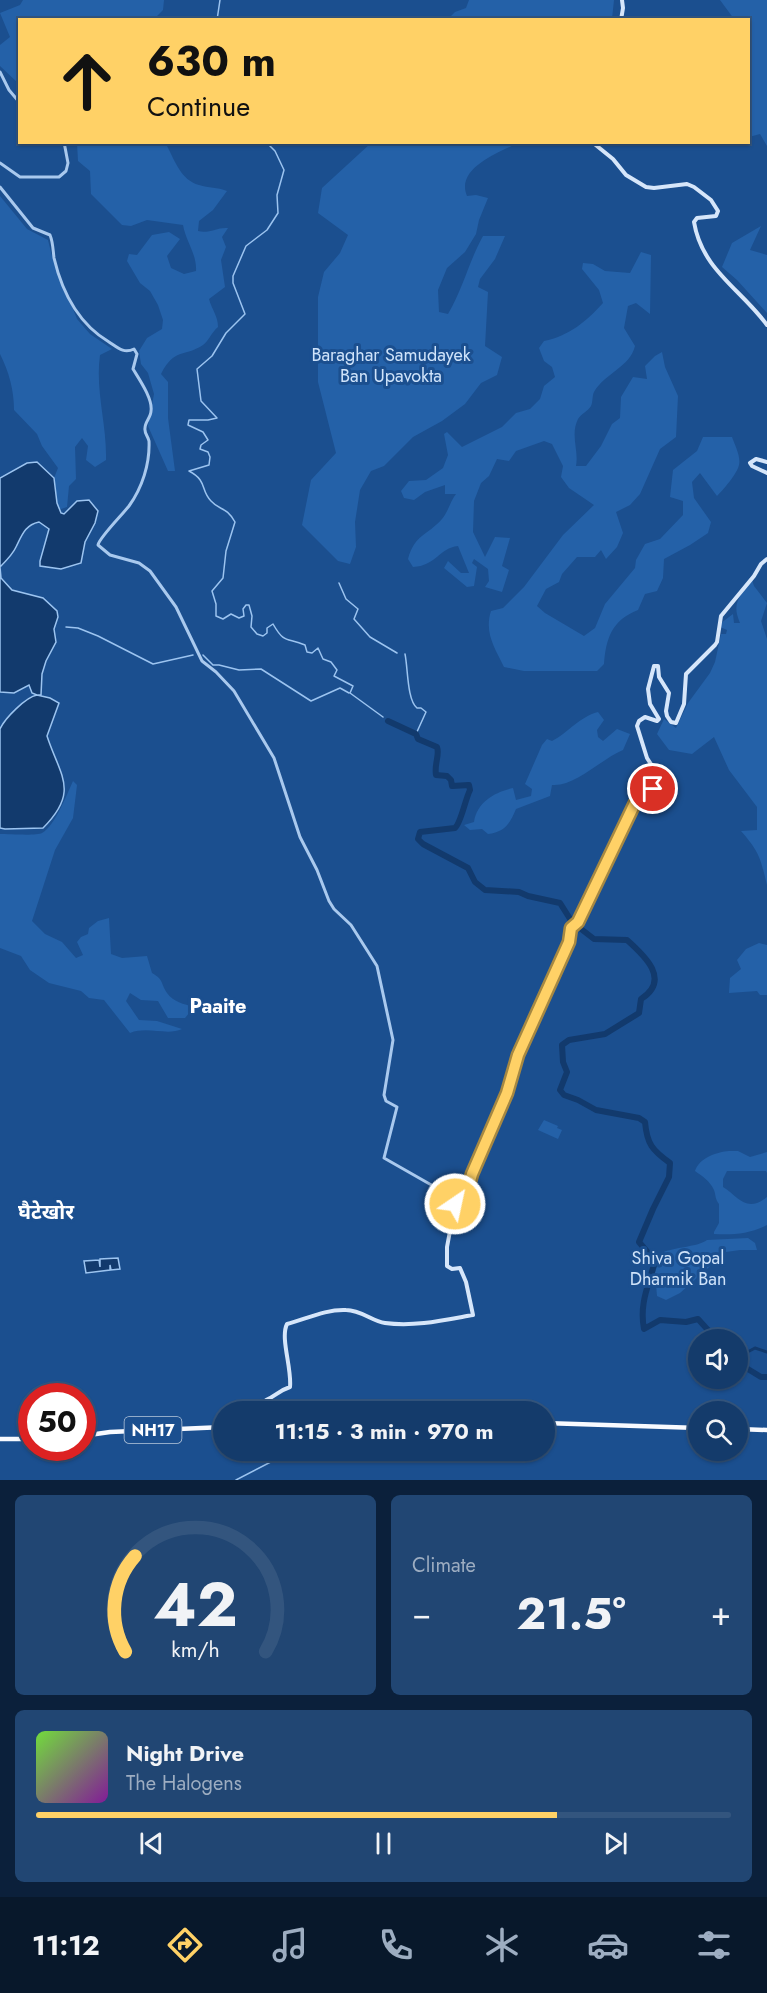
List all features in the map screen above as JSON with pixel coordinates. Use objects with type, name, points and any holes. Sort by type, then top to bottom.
[{"type":"highway","points":[[555,1424],[688,1428]]},
{"type":"highway","name":"NH17","points":[[96,1434],[213,1427]]},
{"type":"highway","points":[[748,1430],[767,1430]]},
{"type":"highway","points":[[0,1439],[18,1439]]},
{"type":"main road","points":[[621,18],[622,0]]},
{"type":"main road","points":[[594,144],[613,159],[626,175],[646,187],[687,184],[711,200],[718,211],[716,216],[697,218],[694,222],[700,246],[737,293],[767,325]]},
{"type":"main road","points":[[767,462],[756,459],[750,463],[767,473]]},
{"type":"main road","points":[[578,922],[635,803],[639,797],[659,782],[656,772],[646,758],[638,726],[639,721],[645,717],[657,721],[659,718],[650,704],[648,689],[654,666],[658,666],[659,677],[669,693],[667,716],[671,722],[676,723],[684,704],[686,674],[717,642],[721,616],[767,559]]},
{"type":"main road","points":[[266,1401],[279,1391],[290,1387],[284,1339],[287,1324],[326,1312],[345,1310],[359,1312],[384,1323],[427,1323],[473,1315],[466,1282],[460,1268],[452,1269],[447,1266],[447,1247],[456,1200],[466,1196],[472,1174],[507,1093],[518,1055],[569,942],[571,928]]},
{"type":"street","points":[[0,72],[9,90],[18,101]]},
{"type":"street","points":[[0,164],[20,177],[59,177],[66,171],[68,163],[64,144]]},
{"type":"street","points":[[0,187],[33,228],[50,235],[62,280],[75,310],[86,325],[97,335],[123,351],[134,349],[136,354],[133,369],[145,389],[151,406],[144,429],[149,443],[142,483],[130,505],[99,539],[98,545],[110,555],[139,564],[150,571],[176,607],[202,661],[234,691],[274,758],[300,837],[329,901],[351,926],[377,966],[393,1040],[384,1099],[397,1107],[384,1158],[456,1200]]},
{"type":"street","points":[[571,928],[578,922]]},
{"type":"green space","points":[[23,0],[164,0],[163,10],[155,18],[18,18],[18,83],[0,66],[0,45],[10,37],[0,13],[20,5]]},
{"type":"green space","points":[[469,0],[614,0],[612,18],[449,18],[455,12],[466,8]]},
{"type":"green space","points":[[720,0],[767,0],[767,146],[760,134],[750,137],[750,18],[733,18]]},
{"type":"green space","points":[[77,144],[167,146],[179,169],[193,183],[227,191],[213,210],[199,221],[198,231],[228,228],[222,237],[226,247],[221,260],[225,287],[209,299],[218,327],[203,345],[175,356],[161,374],[168,382],[168,418],[175,471],[168,471],[148,426],[154,394],[148,373],[141,364],[139,351],[147,338],[162,329],[163,320],[150,291],[140,283],[127,261],[129,254],[137,255],[152,235],[169,232],[180,239],[167,256],[171,268],[184,274],[196,271],[193,253],[183,225],[147,220],[131,226],[122,225],[91,194],[90,171],[78,161]]},
{"type":"green space","name":"Baraghar Samudayek Ban Upavokta","points":[[370,144],[516,144],[481,162],[467,177],[465,186],[467,196],[476,195],[488,198],[476,234],[465,252],[447,268],[438,290],[439,312],[448,314],[483,236],[505,236],[495,259],[480,279],[478,287],[488,292],[485,346],[502,357],[497,375],[481,383],[465,404],[442,421],[413,437],[384,466],[371,471],[360,490],[355,522],[356,547],[350,564],[338,561],[302,525],[311,480],[336,453],[318,382],[318,297],[324,272],[340,253],[348,235],[318,213],[322,188]]},
{"type":"green space","points":[[0,196],[27,229],[48,240],[77,319],[90,334],[112,349],[100,355],[99,368],[106,460],[95,467],[86,460],[88,446],[82,438],[75,447],[76,479],[69,486],[67,507],[58,510],[54,478],[58,468],[42,446],[37,434],[14,410],[10,381],[0,354]]},
{"type":"green space","points":[[761,226],[750,250],[767,255],[767,313],[722,267],[732,243]]},
{"type":"green space","points":[[641,252],[651,255],[650,314],[636,303],[628,306],[624,328],[635,346],[623,365],[599,385],[593,394],[591,406],[578,419],[575,431],[576,466],[586,466],[601,446],[612,424],[620,418],[621,397],[633,377],[647,379],[645,366],[662,352],[665,367],[678,396],[676,437],[660,449],[640,494],[630,505],[616,512],[623,533],[617,547],[606,559],[601,550],[595,557],[577,557],[562,574],[559,582],[546,589],[537,606],[584,636],[595,628],[605,604],[635,568],[636,560],[645,544],[660,539],[683,515],[683,501],[670,497],[673,470],[697,451],[703,437],[732,437],[738,455],[738,469],[717,496],[700,473],[692,482],[694,498],[711,522],[708,533],[664,559],[663,578],[657,591],[645,594],[638,610],[616,625],[606,646],[604,664],[597,671],[524,671],[504,667],[490,633],[491,611],[503,608],[524,587],[563,535],[594,505],[569,488],[561,477],[563,466],[552,444],[544,441],[516,451],[509,461],[497,459],[489,476],[481,483],[474,501],[473,532],[485,557],[495,537],[510,538],[502,566],[509,570],[502,592],[485,587],[489,581],[488,569],[474,559],[472,563],[477,567],[474,586],[467,587],[444,568],[448,561],[461,573],[469,573],[458,546],[446,550],[427,564],[413,567],[408,559],[414,545],[442,519],[456,494],[445,494],[445,485],[425,492],[414,500],[404,498],[401,491],[409,481],[426,480],[443,468],[448,455],[444,434],[447,432],[462,447],[502,427],[516,413],[530,409],[540,399],[544,386],[555,377],[552,367],[544,361],[539,348],[544,341],[577,327],[603,303],[599,290],[582,269],[583,263],[593,264],[605,271],[630,273]]},
{"type":"green space","points":[[752,580],[767,603],[761,621],[767,639],[767,885],[758,856],[741,831],[757,830],[757,807],[729,770],[714,737],[692,754],[669,750],[657,734],[664,719],[676,728],[688,703],[710,673],[715,662],[721,634],[726,634],[727,630],[720,627],[721,623],[733,614],[734,623],[740,623],[736,610],[738,600]]},
{"type":"green space","points":[[598,712],[604,720],[597,730],[598,737],[603,741],[617,729],[630,734],[623,750],[570,782],[552,785],[550,796],[516,809],[509,823],[498,831],[488,834],[482,829],[470,830],[464,825],[474,822],[483,804],[500,792],[513,788],[516,800],[531,796],[532,789],[525,784],[542,745],[547,739],[552,741],[585,717]]},
{"type":"green space","points":[[73,781],[77,785],[73,818],[55,850],[32,921],[45,934],[62,942],[76,958],[83,955],[77,942],[81,937],[88,934],[89,928],[98,921],[109,918],[111,954],[122,958],[147,956],[152,973],[160,980],[169,996],[194,1007],[185,1018],[168,1018],[158,1001],[141,1000],[130,993],[126,1001],[139,1020],[157,1021],[182,1029],[170,1032],[144,1030],[130,1033],[104,1000],[89,998],[81,991],[49,983],[30,970],[21,956],[0,948],[0,834],[42,833],[56,817]]},
{"type":"green space","points":[[759,943],[767,945],[767,995],[760,995],[757,991],[729,993],[730,978],[741,969],[737,960],[746,949]]},
{"type":"green space","points":[[544,1120],[562,1130],[558,1139],[538,1130]]},
{"type":"green space","points":[[729,1151],[738,1151],[750,1157],[767,1152],[767,1173],[766,1171],[727,1171],[723,1179],[723,1187],[748,1204],[760,1202],[767,1197],[767,1225],[741,1233],[714,1234],[719,1223],[719,1204],[710,1184],[695,1171],[704,1159]]},
{"type":"green space","name":"Shiva Gopal Dharmik Ban","points":[[748,1238],[755,1243],[757,1250],[726,1252],[680,1293],[666,1300],[657,1296],[655,1273],[661,1253],[707,1240]]},
{"type":"shaded area","points":[[37,462],[54,478],[57,503],[61,513],[64,514],[77,501],[89,500],[98,511],[95,523],[85,542],[81,563],[61,569],[40,566],[49,529],[39,522],[27,528],[13,552],[0,567],[0,478],[27,463]]},
{"type":"shaded area","points":[[0,567],[1,578],[12,590],[43,598],[57,611],[58,617],[54,629],[56,642],[42,674],[41,695],[32,693],[29,685],[14,693],[0,692]]},
{"type":"shaded area","points":[[37,695],[59,703],[47,736],[64,783],[61,804],[43,828],[0,828],[0,729],[16,709]]},
{"type":"shaded area","points":[[118,1258],[120,1269],[111,1270],[110,1265],[110,1270],[86,1273],[84,1261],[99,1260],[100,1267],[100,1259]]},
{"type":"waterway","points":[[217,18],[220,0]]},
{"type":"waterway","points":[[268,144],[275,151],[284,170],[277,195],[278,213],[267,230],[246,246],[233,276],[233,283],[245,314],[226,333],[212,356],[197,369],[201,401],[217,418],[189,420],[188,425],[203,432],[208,440],[201,445],[200,449],[208,452],[210,457],[209,465],[189,471],[199,478],[211,501],[229,513],[235,522],[226,551],[223,578],[212,591],[216,604],[216,616],[223,619],[231,614],[239,618],[244,616],[243,609],[249,605],[252,616],[251,627],[257,634],[263,636],[267,633],[267,628],[273,624],[284,638],[305,645],[307,652],[312,653],[318,648],[323,659],[331,662],[337,670],[334,676],[353,686],[350,693],[383,717]]},
{"type":"waterway","points":[[339,583],[346,599],[358,609],[354,619],[370,637],[397,653]]},
{"type":"waterway","points":[[66,627],[78,628],[98,636],[153,664],[193,655]]},
{"type":"waterway","points":[[405,654],[411,698],[417,708],[426,712],[416,734]]},
{"type":"waterway","points":[[203,655],[213,665],[239,670],[261,669],[311,701],[340,688],[349,693]]},
{"type":"waterway","points":[[388,721],[416,734],[418,739],[437,747],[436,775],[447,776],[452,786],[469,785],[470,790],[455,828],[420,832],[418,839],[423,844],[468,868],[475,882],[485,890],[519,892],[560,903],[572,922],[594,939],[627,940],[652,968],[654,984],[650,992],[641,999],[639,1013],[605,1034],[569,1040],[562,1045],[563,1062],[567,1072],[560,1090],[564,1095],[596,1110],[639,1118],[645,1122],[647,1136],[652,1146],[670,1163],[669,1177],[639,1242],[655,1261],[644,1302],[644,1329],[660,1320],[686,1322],[698,1319],[707,1329]]},
{"type":"waterway","points":[[748,1352],[755,1348],[767,1352]]},
{"type":"waterway","points":[[748,1369],[761,1377],[767,1377]]},
{"type":"waterway","points":[[236,1480],[273,1461]]},
{"type":"district","name":"Paaite","points":[[218,1006]]},
{"type":"district","name":"घैटेखोर","points":[[46,1212]]},
{"type":"route","points":[[455,1204],[456,1200],[466,1196],[472,1174],[507,1093],[528,1030],[569,942],[571,928],[578,922],[635,803],[639,797],[653,789]]}]
